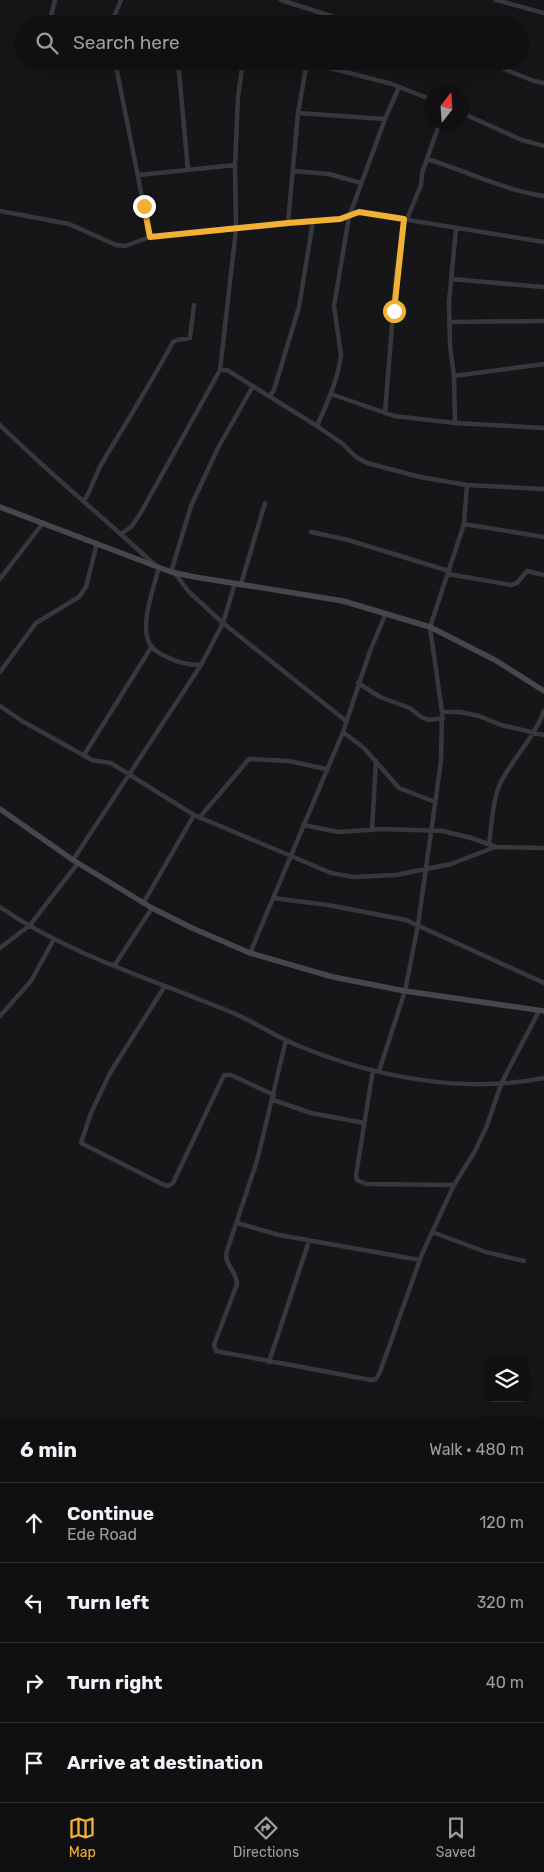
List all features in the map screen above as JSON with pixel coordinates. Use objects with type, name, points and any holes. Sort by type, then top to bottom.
[{"type":"street","points":[[51,15],[55,0]]},
{"type":"street","points":[[115,15],[121,0]]},
{"type":"street","points":[[281,0],[326,15]]},
{"type":"street","points":[[496,0],[544,13]]},
{"type":"street","points":[[118,70],[150,237]]},
{"type":"street","points":[[179,70],[188,170]]},
{"type":"street","points":[[121,534],[131,527],[140,514],[220,370],[236,228],[235,165],[238,97],[242,70]]},
{"type":"street","points":[[288,223],[304,70]]},
{"type":"street","points":[[341,70],[399,87],[424,97]]},
{"type":"street","points":[[506,70],[544,83]]},
{"type":"street","points":[[317,426],[330,394],[341,355],[334,306],[348,217],[399,87]]},
{"type":"street","points":[[298,113],[385,120]]},
{"type":"street","points":[[469,116],[522,140],[544,146]]},
{"type":"street","points":[[385,413],[396,275],[406,219],[421,185],[422,172],[437,130]]},
{"type":"street","points":[[427,159],[488,182],[524,193],[544,196]]},
{"type":"street","points":[[139,176],[235,165]]},
{"type":"street","points":[[294,171],[329,174],[361,183]]},
{"type":"street","points":[[0,211],[70,224],[116,245],[124,246],[150,237],[340,219],[359,212],[544,242]]},
{"type":"street","points":[[270,396],[274,390],[299,307],[313,221]]},
{"type":"street","points":[[455,423],[454,376],[449,322],[456,229]]},
{"type":"street","points":[[451,279],[543,287]]},
{"type":"street","points":[[84,501],[90,493],[101,465],[173,342],[190,338],[194,305]]},
{"type":"street","points":[[449,322],[544,321]]},
{"type":"street","points":[[454,376],[544,364]]},
{"type":"street","points":[[220,370],[227,370],[270,396],[278,403],[344,444],[356,457],[366,463],[411,475],[467,485],[544,489]]},
{"type":"street","points":[[172,572],[191,506],[218,448],[253,386]]},
{"type":"street","points":[[330,394],[394,416],[455,423],[544,428]]},
{"type":"street","points":[[0,426],[29,454],[158,567]]},
{"type":"street","points":[[379,1071],[404,991],[418,925],[441,761],[442,712],[430,627],[464,524],[467,485]]},
{"type":"street","points":[[0,948],[30,925],[76,861],[201,665],[223,623],[265,503]]},
{"type":"street","points":[[0,507],[172,572],[344,601],[430,627],[495,660],[544,691]]},
{"type":"street","points":[[0,579],[44,523]]},
{"type":"street","points":[[464,524],[544,537]]},
{"type":"street","points":[[311,532],[348,540],[448,573],[511,585],[517,583],[527,571],[544,575]]},
{"type":"street","points":[[0,672],[36,622],[79,597],[86,587],[97,543]]},
{"type":"street","points":[[158,567],[147,616],[146,632],[148,642],[169,658],[188,665],[201,665]]},
{"type":"street","points":[[172,572],[189,592],[223,623],[346,721]]},
{"type":"street","points":[[250,953],[343,732],[358,683],[386,613]]},
{"type":"street","points":[[84,755],[152,646]]},
{"type":"street","points":[[358,683],[380,697],[410,708],[421,717],[429,720],[442,718]]},
{"type":"street","points":[[0,706],[22,721],[92,760],[110,764],[130,775],[194,815],[330,873],[353,877],[396,875],[451,864],[495,846]]},
{"type":"street","points":[[489,844],[495,799],[501,782],[524,745],[534,733],[544,711]]},
{"type":"street","points":[[442,712],[470,714],[501,725],[544,735]]},
{"type":"street","points":[[343,732],[364,748],[398,788],[435,802]]},
{"type":"street","points":[[200,817],[249,759],[289,761],[326,769]]},
{"type":"street","points":[[372,830],[376,761]]},
{"type":"street","points":[[0,809],[76,861],[152,908],[250,953],[333,977],[404,991],[541,1011],[502,1082],[486,1128],[475,1151],[454,1184],[432,1232],[376,1379],[371,1380],[269,1362],[216,1351],[215,1349],[214,1345],[237,1284],[237,1279],[225,1259],[257,1161],[274,1097],[286,1040]]},
{"type":"street","points":[[144,902],[194,815]]},
{"type":"street","points":[[303,825],[338,832],[372,830],[442,831],[495,846],[544,848]]},
{"type":"street","points":[[273,898],[337,907],[406,920],[544,984]]},
{"type":"street","points":[[0,907],[54,939],[114,966],[247,1019],[297,1046],[342,1062],[407,1078],[454,1083],[502,1082],[544,1078]]},
{"type":"street","points":[[114,966],[152,908]]},
{"type":"street","points":[[0,1016],[31,981],[54,939]]},
{"type":"street","points":[[166,986],[110,1073],[91,1113],[81,1143],[168,1186],[173,1183],[224,1076],[231,1075],[274,1097],[287,1106],[310,1113],[364,1123]]},
{"type":"street","points":[[373,1070],[356,1175],[357,1180],[361,1183],[375,1185],[454,1184]]},
{"type":"street","points":[[238,1222],[279,1235],[420,1260]]},
{"type":"street","points":[[432,1232],[486,1252],[524,1261]]},
{"type":"street","points":[[269,1362],[310,1241]]},
{"type":"route","points":[[144,206],[150,237],[340,219],[359,212],[404,219],[396,275],[394,311]]}]
